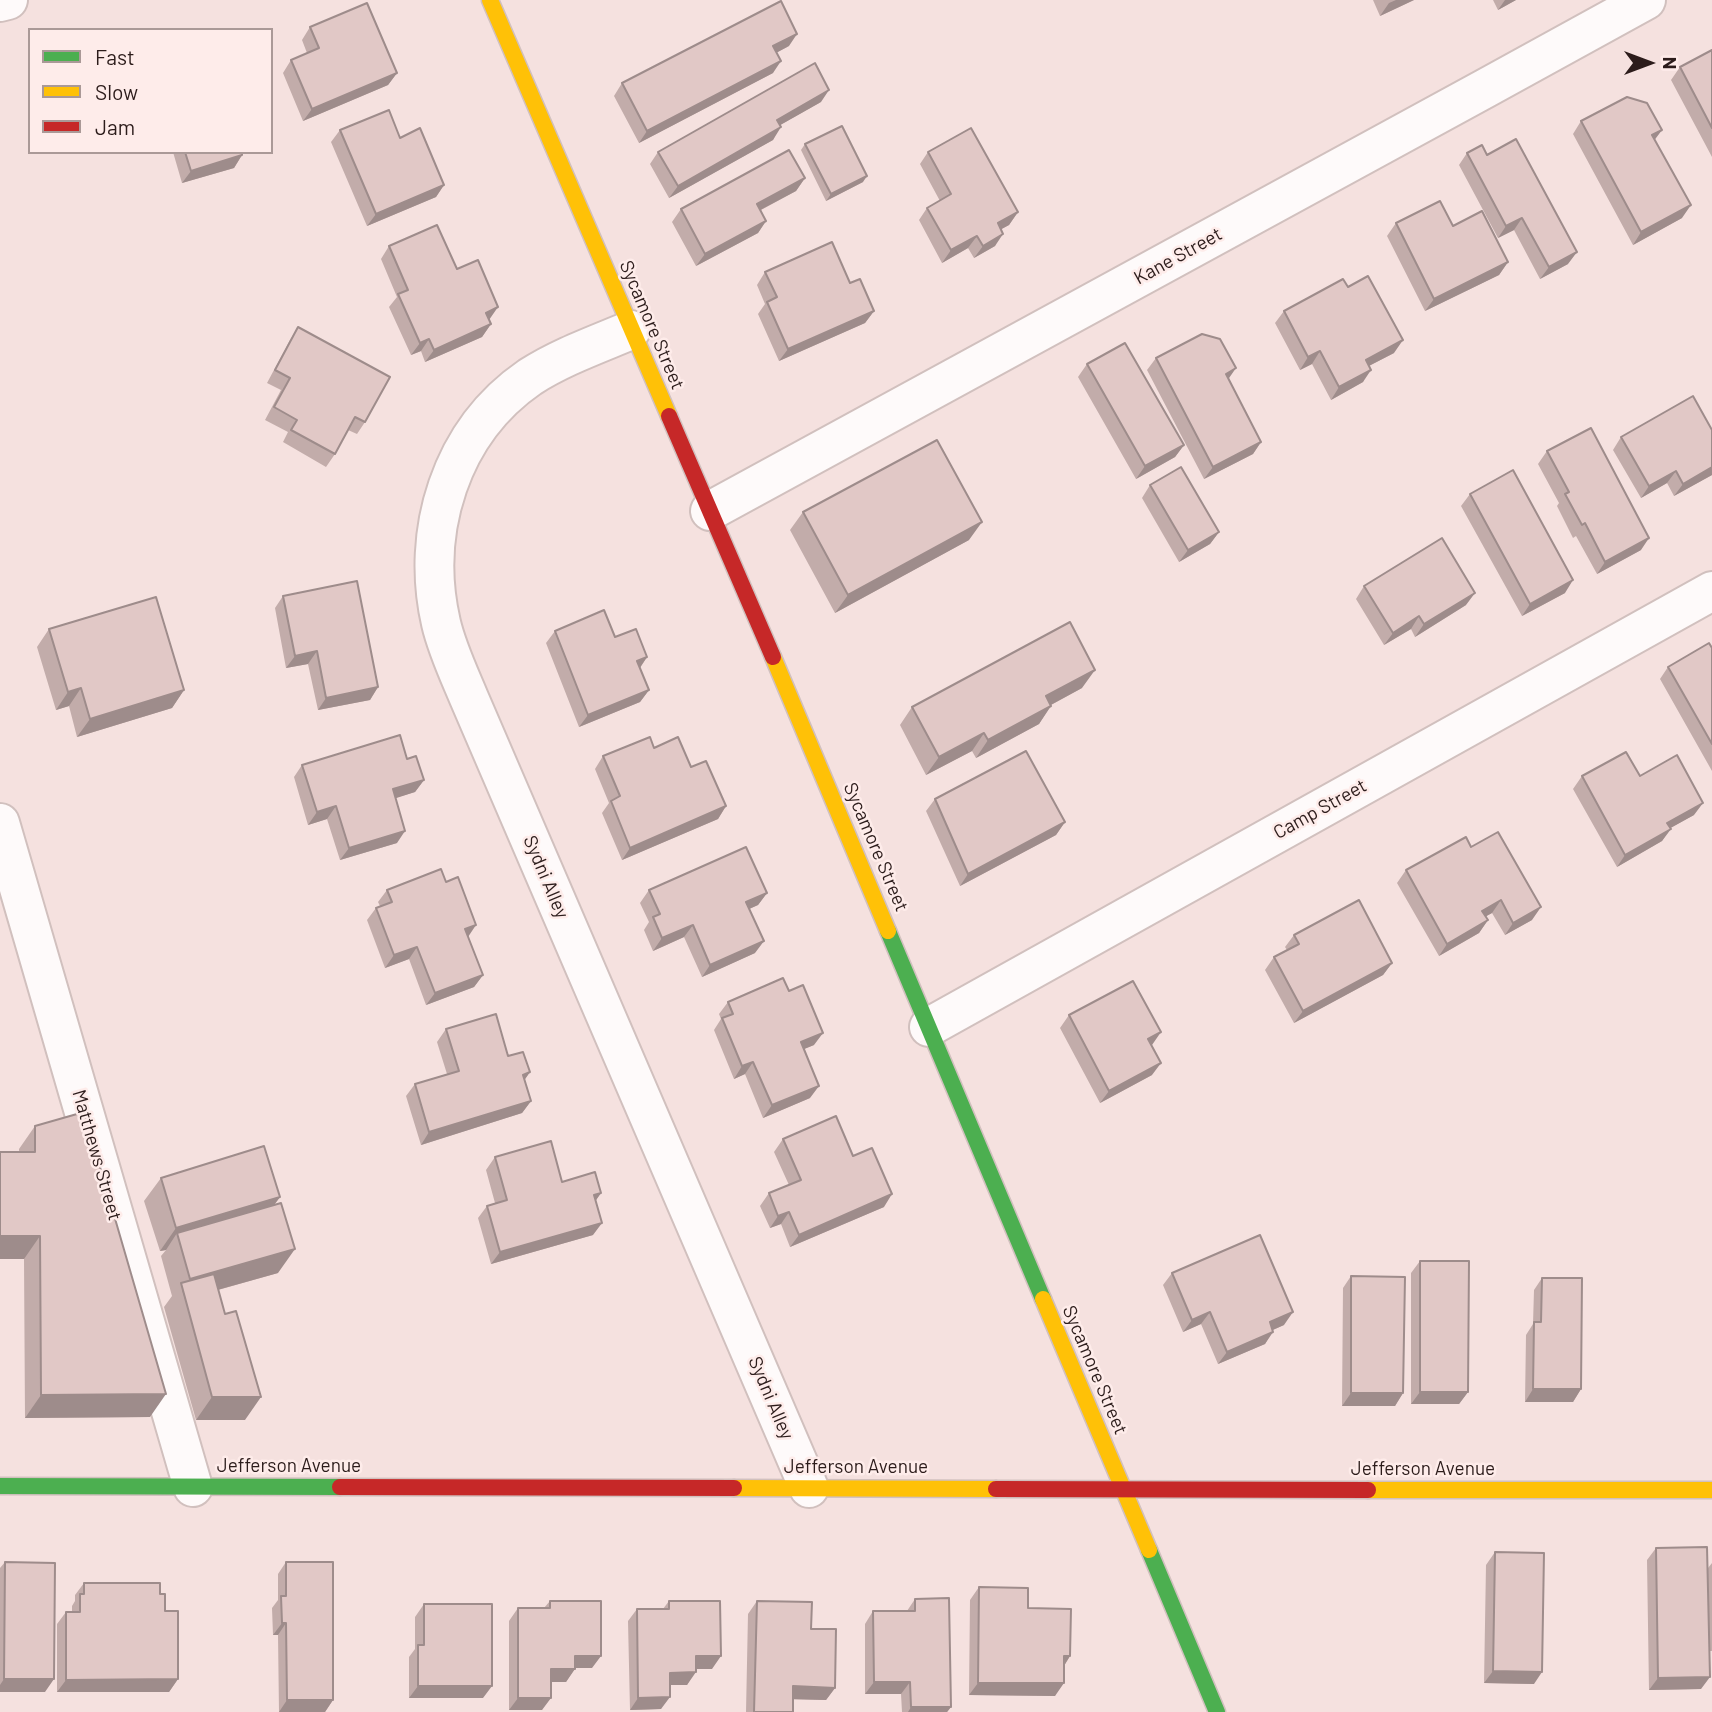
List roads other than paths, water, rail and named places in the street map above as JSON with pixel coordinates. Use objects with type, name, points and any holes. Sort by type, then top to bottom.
[{"type":"street","points":[[0,2],[8,0]]},
{"type":"street","name":"Sycamore Street","points":[[490,0],[710,511],[1217,1712]]},
{"type":"street","name":"Kane Street","points":[[710,511],[1646,0]]},
{"type":"street","name":"Sydni Alley","points":[[631,330],[552,364],[529,378],[478,428],[447,486],[437,521],[433,553],[435,591],[441,626],[468,698],[809,1488]]},
{"type":"street","name":"Camp Street","points":[[929,1027],[1712,591]]},
{"type":"street","name":"Matthews Street","points":[[0,823],[193,1487]]},
{"type":"street","name":"Jefferson Avenue","points":[[0,1486],[1712,1490]]}]
